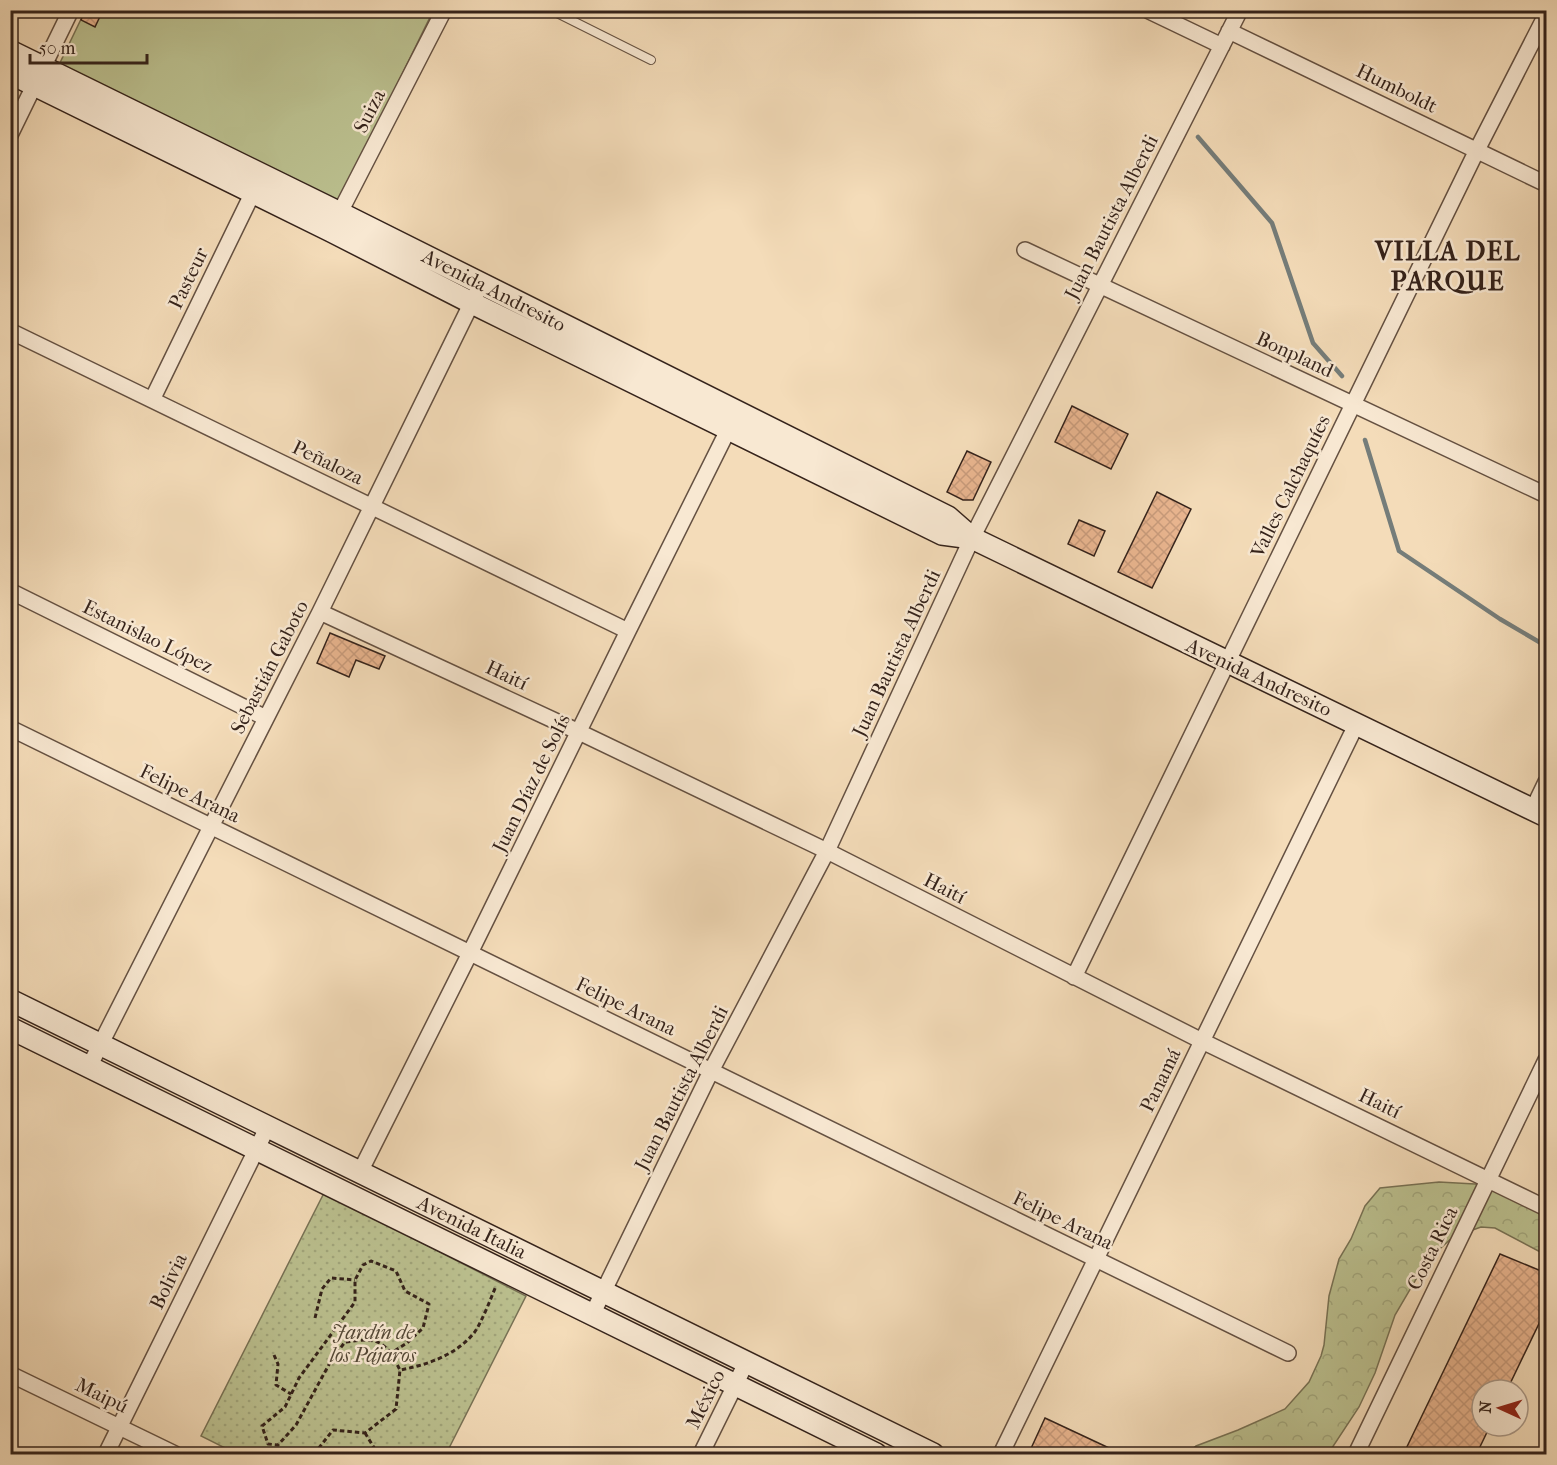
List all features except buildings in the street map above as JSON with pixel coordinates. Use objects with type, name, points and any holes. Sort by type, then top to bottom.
[{"type":"main road","name":"Avenida Andresito","points":[[10,51],[39,77],[335,222],[481,283],[942,534],[972,538],[1540,813]]},
{"type":"main road","name":"Avenida Andresito","points":[[10,74],[39,77]]},
{"type":"main road","name":"Avenida Andresito","points":[[335,222],[472,303],[733,420]]},
{"type":"main road","name":"Avenida Italia","points":[[10,1000],[933,1455]]},
{"type":"main road","name":"Avenida Italia","points":[[10,1028],[876,1455]]},
{"type":"street","points":[[10,135],[71,10]]},
{"type":"street","name":"Suiza","points":[[335,222],[444,10]]},
{"type":"street","name":"Juan Bautista Alberdi","points":[[592,1314],[711,1071],[827,851],[972,538],[1240,10]]},
{"type":"street","points":[[1149,11],[1222,46]]},
{"type":"street","name":"Valles Calchaquíes","points":[[1074,977],[1477,150],[1546,15]]},
{"type":"street","name":"Humboldt","points":[[1229,32],[1546,184]]},
{"type":"street","name":"Pasteur","points":[[152,400],[257,183]]},
{"type":"street","name":"Bonpland","points":[[1025,250],[1546,495]]},
{"type":"street","name":"Sebastián Gaboto","points":[[89,1067],[320,612],[481,283]]},
{"type":"street","name":"Peñaloza","points":[[10,331],[628,631]]},
{"type":"street","name":"Juan Díaz de Solís","points":[[360,1172],[733,420]]},
{"type":"street","name":"Estanislao López","points":[[10,591],[266,718]]},
{"type":"street","name":"Haití","points":[[320,612],[579,732],[827,851],[1202,1041],[1546,1208]]},
{"type":"street","name":"Panamá","points":[[1001,1455],[1357,723]]},
{"type":"street","name":"Felipe Arana","points":[[10,728],[1288,1353]]},
{"type":"street","points":[[1540,813],[1546,782]]},
{"type":"street","name":"Costa Rica","points":[[1356,1455],[1546,1060]]},
{"type":"street","name":"Bolivia","points":[[106,1455],[267,1126]]},
{"type":"street","name":"México","points":[[701,1455],[746,1363]]},
{"type":"street","name":"Maipú","points":[[10,1374],[175,1455]]},
{"type":"lane","points":[[551,10],[651,60]]},
{"type":"path","points":[[314,1455],[333,1430],[365,1433],[396,1409],[400,1370],[391,1353],[383,1343],[368,1340],[345,1342],[332,1359],[296,1425],[278,1444],[268,1444],[262,1426],[285,1407],[299,1378],[355,1302],[355,1280],[363,1265],[371,1261],[396,1271],[405,1291],[429,1304],[423,1328],[407,1343],[391,1353]]},
{"type":"path","points":[[400,1370],[420,1366],[452,1352],[475,1332],[504,1271]]},
{"type":"path","points":[[315,1318],[322,1289],[331,1278],[355,1280]]},
{"type":"path","points":[[274,1355],[278,1364],[276,1385],[291,1394]]},
{"type":"path","points":[[365,1433],[378,1455]]},
{"type":"green space","points":[[85,11],[433,11],[337,207],[57,69]]},
{"type":"green space","points":[[1439,1182],[1475,1184],[1546,1200],[1546,1255],[1495,1228],[1481,1227],[1453,1237],[1433,1255],[1422,1269],[1395,1315],[1375,1373],[1359,1407],[1330,1451],[1325,1454],[1186,1454],[1196,1446],[1285,1409],[1309,1382],[1321,1356],[1329,1296],[1339,1259],[1351,1239],[1365,1206],[1380,1188]]},
{"type":"green space","name":"Jardín de los Pájaros","points":[[324,1193],[526,1296],[446,1454],[237,1454],[201,1436]]},
{"type":"waterway","points":[[1198,137],[1272,223],[1313,343],[1342,376]]},
{"type":"waterway","points":[[1365,440],[1399,551],[1500,619],[1546,646]]},
{"type":"district","name":"VILLA DEL PARQUE","points":[[1448,266]]}]
